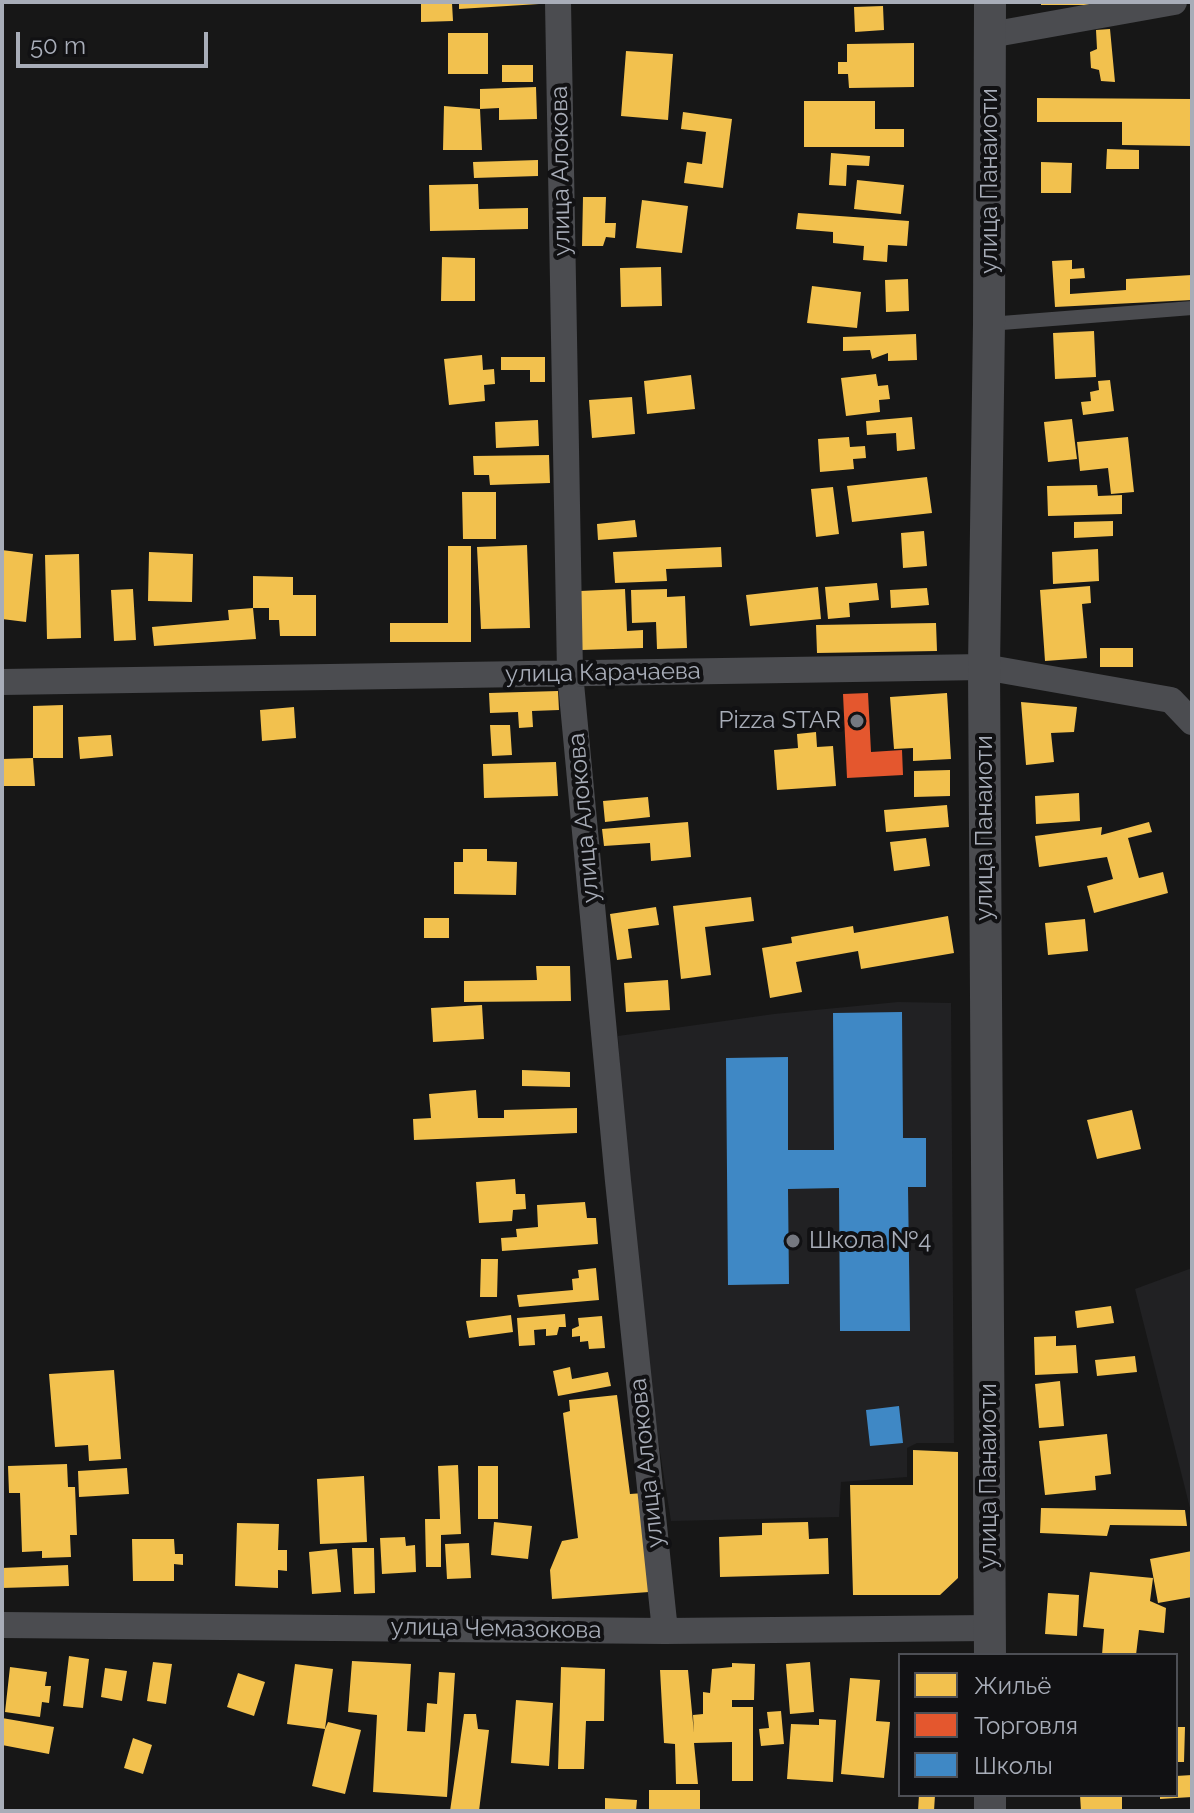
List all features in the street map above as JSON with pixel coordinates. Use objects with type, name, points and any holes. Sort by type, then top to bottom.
[{"type":"street","name":"улица Алокова","points":[[558,2],[570,673],[665,1631]]},
{"type":"street","name":"улица Панаиоти","points":[[990,2],[984,667],[990,1642]]},
{"type":"street","points":[[990,35],[1174,2]]},
{"type":"street","name":"улица Карачаева","points":[[2,682],[984,667],[1171,700],[1192,722]]},
{"type":"street","name":"улица Чемазокова","points":[[2,1625],[665,1631],[990,1642]]},
{"type":"lane","points":[[989,324],[1192,308]]},
{"type":"shaded area","name":"Школа №4","points":[[898,1002],[951,1003],[954,1443],[917,1443],[907,1448],[907,1477],[841,1482],[839,1517],[671,1521],[641,1333],[624,1149],[618,1036],[774,1014]]},
{"type":"shaded area","points":[[1192,1268],[1192,1516],[1135,1289]]},
{"type":"building: Жильё","points":[[459,2],[539,2],[539,4],[459,9]]},
{"type":"building: Жильё","points":[[1041,2],[1089,2],[1089,5],[1041,5]]},
{"type":"building: Жильё","points":[[452,3],[453,21],[421,22],[421,4]]},
{"type":"building: Жильё","points":[[883,6],[884,30],[855,32],[854,7]]},
{"type":"building: Жильё","points":[[1110,29],[1115,82],[1101,81],[1099,70],[1091,68],[1090,52],[1097,49],[1096,30]]},
{"type":"building: Жильё","points":[[448,33],[488,33],[488,74],[448,74]]},
{"type":"building: Жильё","points":[[914,43],[914,87],[849,88],[848,74],[838,74],[838,62],[847,62],[847,44]]},
{"type":"building: Жильё","points":[[626,51],[673,54],[668,120],[621,116]]},
{"type":"building: Жильё","points":[[502,65],[533,65],[533,82],[502,82]]},
{"type":"building: Жильё","points":[[536,87],[537,119],[499,120],[499,108],[480,109],[480,89]]},
{"type":"building: Жильё","points":[[1037,98],[1192,99],[1192,146],[1122,145],[1122,122],[1037,122]]},
{"type":"building: Жильё","points":[[804,101],[875,101],[875,129],[904,129],[904,147],[804,147]]},
{"type":"building: Жильё","points":[[444,106],[480,109],[482,150],[443,150]]},
{"type":"building: Жильё","points":[[683,112],[732,119],[723,188],[684,183],[687,162],[702,164],[706,132],[681,129]]},
{"type":"building: Жильё","points":[[1107,149],[1139,150],[1139,169],[1106,169]]},
{"type":"building: Жильё","points":[[831,153],[870,156],[869,166],[847,165],[846,186],[829,185]]},
{"type":"building: Жильё","points":[[538,160],[538,176],[474,178],[473,162]]},
{"type":"building: Жильё","points":[[1041,162],[1072,163],[1071,193],[1041,193]]},
{"type":"building: Жильё","points":[[857,180],[904,185],[901,214],[854,209]]},
{"type":"building: Жильё","points":[[478,184],[479,209],[528,208],[528,229],[430,231],[429,185]]},
{"type":"building: Жильё","points":[[583,197],[606,197],[605,223],[616,223],[615,238],[606,237],[603,246],[582,246]]},
{"type":"building: Жильё","points":[[642,200],[688,206],[682,253],[636,248]]},
{"type":"building: Жильё","points":[[798,213],[909,221],[907,246],[888,245],[887,262],[863,260],[864,246],[833,243],[833,232],[796,229]]},
{"type":"building: Жильё","points":[[442,257],[475,258],[475,301],[441,301]]},
{"type":"building: Жильё","points":[[1072,260],[1072,269],[1084,268],[1085,278],[1070,279],[1070,294],[1126,290],[1126,279],[1192,275],[1192,300],[1055,307],[1052,261]]},
{"type":"building: Жильё","points":[[661,267],[662,306],[621,307],[620,268]]},
{"type":"building: Жильё","points":[[908,279],[909,311],[886,312],[885,280]]},
{"type":"building: Жильё","points":[[812,286],[861,292],[857,328],[807,323]]},
{"type":"building: Жильё","points":[[1094,331],[1096,377],[1055,379],[1053,333]]},
{"type":"building: Жильё","points":[[916,334],[917,360],[888,361],[888,353],[872,359],[870,350],[843,351],[843,337]]},
{"type":"building: Жильё","points":[[482,355],[483,370],[494,369],[495,384],[484,385],[485,401],[449,405],[444,359]]},
{"type":"building: Жильё","points":[[501,357],[545,357],[545,382],[530,382],[530,370],[501,370]]},
{"type":"building: Жильё","points":[[876,374],[878,386],[888,385],[890,399],[879,400],[880,412],[846,416],[841,378]]},
{"type":"building: Жильё","points":[[691,375],[695,409],[647,414],[644,381]]},
{"type":"building: Жильё","points":[[1110,380],[1114,411],[1083,415],[1081,402],[1091,401],[1090,392],[1099,390],[1098,381]]},
{"type":"building: Жильё","points":[[632,397],[635,434],[592,438],[589,400]]},
{"type":"building: Жильё","points":[[912,417],[915,449],[897,451],[896,433],[867,435],[866,421]]},
{"type":"building: Жильё","points":[[1072,419],[1077,459],[1048,462],[1044,422]]},
{"type":"building: Жильё","points":[[538,420],[539,446],[496,448],[495,422]]},
{"type":"building: Жильё","points":[[849,437],[850,447],[865,446],[866,458],[853,459],[854,469],[820,472],[818,439]]},
{"type":"building: Жильё","points":[[1128,437],[1134,492],[1111,494],[1108,468],[1080,471],[1077,442]]},
{"type":"building: Жильё","points":[[549,455],[550,483],[490,485],[489,475],[474,475],[473,456]]},
{"type":"building: Жильё","points":[[927,477],[932,513],[852,522],[847,486]]},
{"type":"building: Жильё","points":[[1097,485],[1098,496],[1122,495],[1122,514],[1048,516],[1047,486]]},
{"type":"building: Жильё","points":[[833,487],[839,534],[816,537],[811,489]]},
{"type":"building: Жильё","points":[[462,492],[496,492],[496,539],[463,539]]},
{"type":"building: Жильё","points":[[635,520],[637,537],[598,540],[597,524]]},
{"type":"building: Жильё","points":[[1113,521],[1113,536],[1074,538],[1074,522]]},
{"type":"building: Жильё","points":[[924,531],[927,566],[903,568],[901,533]]},
{"type":"building: Жильё","points":[[527,545],[530,628],[481,629],[477,547]]},
{"type":"building: Жильё","points":[[448,546],[471,546],[471,642],[390,642],[390,623],[448,623]]},
{"type":"building: Жильё","points":[[721,547],[722,567],[666,569],[667,581],[615,583],[613,552]]},
{"type":"building: Жильё","points":[[1098,549],[1099,581],[1053,584],[1052,552]]},
{"type":"building: Жильё","points":[[2,550],[33,554],[26,622],[2,619]]},
{"type":"building: Жильё","points":[[149,552],[193,554],[192,602],[148,601]]},
{"type":"building: Жильё","points":[[79,554],[81,638],[47,639],[45,555]]},
{"type":"building: Жильё","points":[[253,576],[293,577],[293,595],[316,595],[316,636],[280,636],[279,620],[269,620],[269,608],[253,608]]},
{"type":"building: Жильё","points":[[877,583],[879,600],[849,603],[850,617],[828,619],[825,587]]},
{"type":"building: Жильё","points":[[1090,586],[1091,603],[1082,604],[1087,658],[1045,661],[1040,590]]},
{"type":"building: Жильё","points":[[818,587],[821,619],[750,626],[746,595]]},
{"type":"building: Жильё","points":[[927,588],[929,605],[891,608],[890,590]]},
{"type":"building: Жильё","points":[[133,589],[136,640],[114,641],[111,590]]},
{"type":"building: Жильё","points":[[625,589],[627,631],[643,630],[643,648],[582,650],[580,591]]},
{"type":"building: Жильё","points":[[667,589],[667,597],[685,596],[687,648],[657,649],[656,622],[632,623],[631,590]]},
{"type":"building: Жильё","points":[[253,608],[256,639],[154,646],[152,627],[229,620],[228,610]]},
{"type":"building: Жильё","points":[[936,623],[937,651],[817,653],[816,625]]},
{"type":"building: Жильё","points":[[1100,648],[1133,648],[1133,667],[1100,667]]},
{"type":"building: Жильё","points":[[558,691],[559,710],[532,711],[533,727],[519,728],[518,712],[490,713],[489,693]]},
{"type":"building: Жильё","points":[[947,693],[951,759],[913,761],[913,748],[894,749],[890,697]]},
{"type":"building: Жильё","points":[[1021,702],[1077,707],[1074,732],[1051,733],[1054,762],[1026,765]]},
{"type":"building: Жильё","points":[[63,705],[63,758],[33,758],[33,706]]},
{"type":"building: Жильё","points":[[294,707],[296,738],[262,741],[260,710]]},
{"type":"building: Жильё","points":[[490,725],[510,725],[512,755],[492,756]]},
{"type":"building: Жильё","points":[[816,732],[817,747],[833,746],[836,786],[777,790],[774,750],[798,748],[797,734]]},
{"type":"building: Жильё","points":[[111,735],[113,756],[80,759],[78,737]]},
{"type":"building: Жильё","points":[[33,758],[35,786],[2,786],[2,759]]},
{"type":"building: Жильё","points":[[556,762],[558,796],[484,798],[483,764]]},
{"type":"building: Жильё","points":[[950,770],[950,796],[914,797],[914,771]]},
{"type":"building: Жильё","points":[[1079,793],[1080,821],[1036,824],[1035,796]]},
{"type":"building: Жильё","points":[[648,797],[650,817],[605,822],[603,801]]},
{"type":"building: Жильё","points":[[947,805],[949,827],[886,832],[884,810]]},
{"type":"building: Жильё","points":[[688,822],[691,857],[651,861],[650,843],[604,846],[602,829]]},
{"type":"building: Жильё","points":[[1149,822],[1152,832],[1128,838],[1139,878],[1163,872],[1168,893],[1094,913],[1087,886],[1113,879],[1107,857],[1039,867],[1035,836],[1102,827],[1101,835]]},
{"type":"building: Жильё","points":[[926,838],[930,866],[894,871],[890,842]]},
{"type":"building: Жильё","points":[[463,849],[487,849],[487,861],[517,862],[516,895],[454,894],[454,862],[463,862]]},
{"type":"building: Жильё","points":[[751,897],[754,921],[705,927],[711,975],[681,979],[673,906]]},
{"type":"building: Жильё","points":[[656,907],[659,925],[628,929],[632,958],[617,960],[610,914]]},
{"type":"building: Жильё","points":[[948,916],[954,953],[861,969],[858,951],[796,962],[802,992],[770,998],[762,948],[792,943],[791,937],[853,926],[854,933]]},
{"type":"building: Жильё","points":[[424,918],[449,918],[449,938],[424,938]]},
{"type":"building: Жильё","points":[[1085,919],[1088,951],[1048,955],[1045,923]]},
{"type":"building: Жильё","points":[[536,966],[570,966],[571,1001],[464,1002],[464,981],[537,980]]},
{"type":"building: Жильё","points":[[668,980],[670,1010],[626,1012],[624,983]]},
{"type":"building: Жильё","points":[[482,1005],[484,1039],[433,1042],[431,1008]]},
{"type":"building: Жильё","points":[[522,1070],[570,1072],[570,1087],[522,1086]]},
{"type":"building: Жильё","points":[[476,1090],[478,1118],[504,1118],[504,1110],[577,1108],[577,1133],[414,1140],[413,1119],[431,1118],[429,1094]]},
{"type":"building: Жильё","points":[[1132,1110],[1141,1149],[1097,1159],[1087,1120]]},
{"type":"building: Жильё","points":[[515,1179],[516,1194],[525,1194],[526,1209],[513,1210],[512,1221],[479,1223],[476,1182]]},
{"type":"building: Жильё","points":[[585,1202],[587,1218],[596,1218],[598,1244],[502,1251],[501,1238],[517,1237],[516,1229],[538,1227],[537,1205]]},
{"type":"building: Жильё","points":[[481,1259],[498,1259],[497,1297],[480,1297]]},
{"type":"building: Жильё","points":[[596,1268],[599,1300],[519,1307],[517,1295],[573,1290],[572,1279],[579,1278],[578,1270]]},
{"type":"building: Жильё","points":[[1111,1306],[1114,1323],[1077,1328],[1075,1311]]},
{"type":"building: Жильё","points":[[565,1314],[566,1327],[559,1327],[557,1335],[546,1336],[546,1329],[534,1330],[535,1345],[519,1346],[517,1318]]},
{"type":"building: Жильё","points":[[511,1315],[513,1332],[469,1338],[466,1321]]},
{"type":"building: Жильё","points":[[602,1316],[605,1348],[589,1349],[588,1341],[580,1342],[580,1336],[572,1337],[572,1329],[579,1326],[578,1318]]},
{"type":"building: Жильё","points":[[1056,1336],[1056,1346],[1076,1345],[1078,1373],[1035,1375],[1034,1337]]},
{"type":"building: Жильё","points":[[1135,1356],[1137,1372],[1097,1376],[1095,1360]]},
{"type":"building: Жильё","points":[[570,1367],[572,1379],[608,1372],[611,1386],[558,1396],[553,1371]]},
{"type":"building: Жильё","points":[[114,1370],[121,1459],[89,1461],[88,1445],[55,1447],[49,1374]]},
{"type":"building: Жильё","points":[[1060,1381],[1064,1426],[1039,1428],[1035,1384]]},
{"type":"building: Жильё","points":[[617,1395],[630,1494],[644,1493],[649,1592],[552,1599],[550,1570],[562,1541],[578,1538],[563,1413],[570,1411],[569,1400]]},
{"type":"building: Жильё","points":[[1107,1434],[1111,1474],[1095,1476],[1096,1490],[1045,1495],[1039,1441]]},
{"type":"building: Жильё","points":[[913,1450],[958,1452],[958,1578],[940,1595],[853,1595],[850,1485],[913,1485]]},
{"type":"building: Жильё","points":[[67,1464],[68,1487],[75,1487],[77,1535],[70,1535],[71,1557],[42,1558],[42,1551],[22,1552],[20,1493],[9,1493],[8,1466]]},
{"type":"building: Жильё","points":[[458,1465],[461,1534],[441,1535],[441,1567],[426,1567],[425,1519],[440,1519],[438,1466]]},
{"type":"building: Жильё","points":[[478,1466],[498,1466],[498,1519],[478,1519]]},
{"type":"building: Жильё","points":[[127,1468],[129,1494],[79,1497],[78,1471]]},
{"type":"building: Жильё","points":[[364,1476],[367,1542],[320,1544],[317,1479]]},
{"type":"building: Жильё","points":[[1041,1508],[1185,1510],[1187,1526],[1110,1525],[1107,1536],[1040,1533]]},
{"type":"building: Жильё","points":[[494,1522],[532,1526],[528,1559],[491,1555]]},
{"type":"building: Жильё","points":[[808,1522],[809,1539],[828,1538],[829,1574],[720,1577],[719,1537],[762,1535],[762,1523]]},
{"type":"building: Жильё","points":[[237,1523],[279,1524],[278,1550],[287,1550],[287,1571],[278,1570],[278,1588],[235,1586]]},
{"type":"building: Жильё","points":[[405,1537],[406,1546],[415,1545],[416,1572],[382,1574],[380,1538]]},
{"type":"building: Жильё","points":[[132,1539],[174,1539],[175,1554],[183,1554],[183,1565],[174,1564],[174,1581],[133,1581]]},
{"type":"building: Жильё","points":[[469,1543],[471,1578],[447,1579],[445,1544]]},
{"type":"building: Жильё","points":[[352,1548],[374,1548],[375,1593],[354,1594]]},
{"type":"building: Жильё","points":[[337,1549],[341,1592],[312,1594],[309,1552]]},
{"type":"building: Жильё","points":[[1192,1551],[1192,1597],[1158,1603],[1150,1559]]},
{"type":"building: Жильё","points":[[68,1565],[69,1586],[2,1588],[2,1568]]},
{"type":"building: Жильё","points":[[1090,1572],[1153,1578],[1150,1601],[1166,1608],[1164,1633],[1139,1630],[1136,1653],[1102,1653],[1104,1629],[1083,1627]]},
{"type":"building: Жильё","points":[[1048,1593],[1079,1595],[1077,1636],[1045,1634]]},
{"type":"building: Жильё","points":[[69,1656],[89,1659],[83,1708],[63,1706]]},
{"type":"building: Жильё","points":[[352,1661],[411,1664],[407,1731],[425,1732],[427,1703],[437,1704],[439,1672],[455,1673],[447,1797],[373,1792],[377,1715],[348,1712]]},
{"type":"building: Жильё","points":[[153,1662],[172,1664],[166,1704],[147,1701]]},
{"type":"building: Жильё","points":[[810,1662],[814,1712],[790,1714],[786,1664]]},
{"type":"building: Жильё","points":[[732,1663],[755,1664],[754,1700],[732,1700],[732,1707],[753,1707],[753,1781],[732,1781],[732,1742],[694,1743],[698,1784],[676,1784],[675,1744],[664,1743],[660,1670],[688,1670],[694,1733],[693,1715],[703,1714],[703,1692],[710,1693],[712,1669],[732,1667]]},
{"type":"building: Жильё","points":[[295,1664],[333,1669],[325,1729],[287,1724]]},
{"type":"building: Жильё","points":[[10,1667],[47,1672],[45,1686],[51,1686],[49,1703],[42,1702],[40,1717],[5,1712]]},
{"type":"building: Жильё","points":[[561,1667],[605,1669],[604,1721],[586,1721],[584,1769],[558,1769]]},
{"type":"building: Жильё","points":[[105,1668],[127,1671],[122,1701],[101,1697]]},
{"type":"building: Жильё","points":[[238,1673],[265,1682],[254,1716],[227,1707]]},
{"type":"building: Жильё","points":[[850,1678],[880,1680],[876,1721],[890,1722],[884,1778],[841,1774]]},
{"type":"building: Жильё","points":[[516,1700],[553,1703],[549,1766],[511,1763]]},
{"type":"building: Жильё","points":[[781,1711],[784,1744],[761,1746],[759,1729],[769,1728],[767,1712]]},
{"type":"building: Жильё","points":[[464,1714],[476,1714],[478,1729],[489,1730],[479,1811],[450,1811]]},
{"type":"building: Жильё","points":[[2,1718],[54,1727],[49,1754],[2,1745]]},
{"type":"building: Жильё","points":[[819,1719],[836,1720],[833,1782],[787,1779],[791,1724],[819,1725]]},
{"type":"building: Жильё","points":[[328,1722],[361,1730],[345,1794],[312,1786]]},
{"type":"building: Жильё","points":[[1178,1727],[1185,1727],[1184,1762],[1178,1762]]},
{"type":"building: Жильё","points":[[133,1738],[152,1745],[143,1774],[124,1768]]},
{"type":"building: Жильё","points":[[1192,1775],[1192,1797],[1160,1799],[1178,1797],[1178,1776]]},
{"type":"building: Жильё","points":[[649,1790],[700,1790],[700,1811],[649,1811]]},
{"type":"building: Жильё","points":[[919,1797],[935,1797],[934,1811],[918,1811]]},
{"type":"building: Жильё","points":[[1080,1797],[1122,1797],[1122,1811],[1081,1811]]},
{"type":"building: Жильё","points":[[605,1798],[637,1800],[636,1811],[605,1811]]},
{"type":"building: Торговля","name":"Pizza STAR","points":[[868,693],[871,752],[902,750],[903,775],[847,778],[843,694]]},
{"type":"building: Школы","points":[[902,1012],[903,1138],[926,1138],[926,1187],[908,1187],[910,1331],[840,1331],[839,1188],[788,1189],[789,1284],[728,1285],[726,1058],[788,1057],[788,1150],[834,1150],[833,1013]]},
{"type":"building: Школы","points":[[899,1406],[903,1443],[870,1446],[866,1410]]},
{"type":"place","name":"Pizza STAR","points":[[857,721]]},
{"type":"place","name":"Школа №4","points":[[793,1241]]}]
